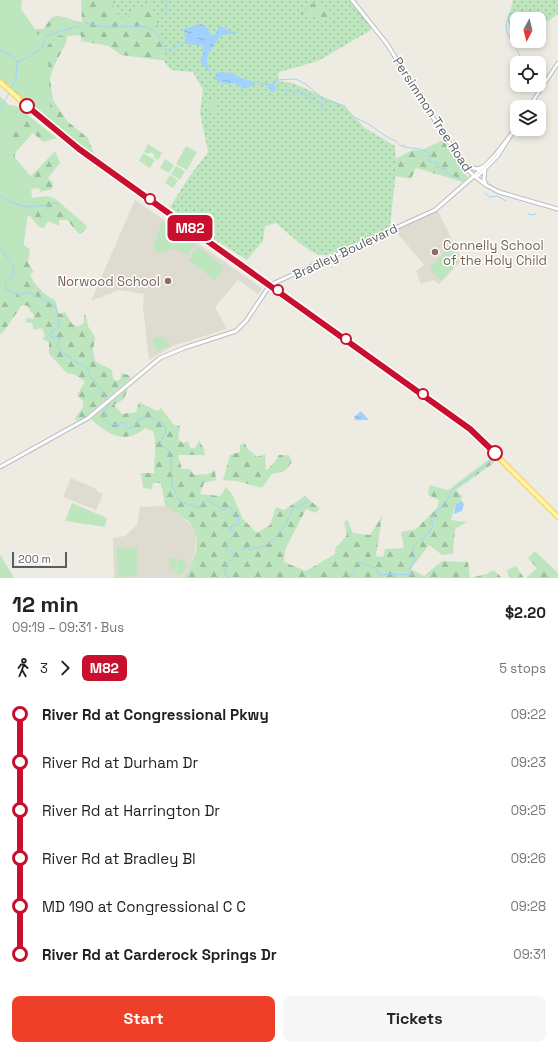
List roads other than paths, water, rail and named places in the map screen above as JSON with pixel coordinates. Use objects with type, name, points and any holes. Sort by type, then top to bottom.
[{"type":"main road","name":"Persimmon Tree Road","points":[[352,0],[387,44],[465,166],[474,176],[499,192],[558,209]]},
{"type":"main road","points":[[0,82],[79,149],[470,429],[558,517]]},
{"type":"main road","points":[[465,166],[476,169],[484,168],[484,179],[486,185]]},
{"type":"main road","name":"Bradley Boulevard","points":[[0,467],[88,418],[160,358],[184,348],[236,331],[270,285],[435,210],[474,176]]},
{"type":"street","points":[[534,100],[558,63]]},
{"type":"street","points":[[474,176],[497,157],[510,136]]},
{"type":"water","points":[[201,24],[207,27],[212,36],[216,34],[219,26],[237,33],[222,35],[215,43],[207,58],[209,71],[200,61],[204,51],[202,45],[186,44],[184,29]]},
{"type":"water","points":[[218,72],[234,73],[238,77],[257,83],[245,89],[233,83],[224,84],[214,79]]},
{"type":"water","points":[[266,83],[274,83],[276,91],[271,92],[265,85]]},
{"type":"water","points":[[361,411],[369,420],[355,420],[354,417]]},
{"type":"water","points":[[461,501],[464,504],[462,511],[454,514],[456,504]]},
{"type":"waterway","points":[[166,0],[166,15]]},
{"type":"waterway","points":[[515,9],[509,17],[506,24],[506,30],[520,56]]},
{"type":"waterway","points":[[86,23],[103,27],[136,26],[150,29],[156,33],[166,52],[185,42]]},
{"type":"waterway","points":[[17,62],[27,58],[42,48],[46,36],[77,26],[78,27]]},
{"type":"waterway","points":[[0,50],[11,55],[17,62],[16,78],[11,89]]},
{"type":"waterway","points":[[274,83],[277,80],[296,79],[307,85],[323,99],[345,106],[354,117],[369,124],[396,141],[400,146],[404,145],[404,147],[420,149],[429,153],[429,161],[432,163],[439,163],[435,167],[446,169],[445,172],[460,179]]},
{"type":"waterway","points":[[257,82],[265,84]]},
{"type":"waterway","points":[[277,89],[303,93],[322,104],[323,110]]},
{"type":"waterway","points":[[0,109],[10,92]]},
{"type":"waterway","points":[[485,193],[490,197],[497,196],[506,201]]},
{"type":"waterway","points":[[0,196],[16,204],[29,207],[47,206],[53,203],[60,204]]},
{"type":"waterway","points":[[528,214],[536,214]]},
{"type":"waterway","points":[[0,247],[14,268],[12,277],[5,283],[6,289],[20,295],[27,292],[31,293],[55,306],[59,326],[51,332],[50,336],[60,338],[57,346],[59,350],[89,370],[90,377],[102,390],[107,400]]},
{"type":"waterway","points":[[109,403],[103,418],[109,424],[118,425],[122,422],[129,429],[136,425],[139,419],[146,417],[159,421],[165,426],[166,432],[160,443],[168,451],[171,458],[172,486],[180,502],[200,508],[203,503],[208,500],[223,510],[229,506],[238,517],[239,522],[237,525],[231,526],[230,530],[234,534],[225,547],[226,550],[230,550],[234,554],[234,558],[226,565],[225,575],[230,578]]},
{"type":"waterway","points":[[395,574],[412,575],[409,569],[415,560],[413,548],[433,526],[431,519],[438,509],[444,507],[452,490],[492,460]]},
{"type":"waterway","points":[[242,550],[247,547],[249,550],[264,546],[270,542],[279,534],[289,518],[294,506],[297,507],[309,501]]},
{"type":"waterway","points":[[349,578],[358,562],[376,568],[379,575],[395,574],[396,578]]},
{"type":"waterway","points":[[541,578],[549,578]]},
{"type":"place","name":"Connelly School of the Holy Child","points":[[435,252]]},
{"type":"place","name":"Norwood School","points":[[168,281]]}]
